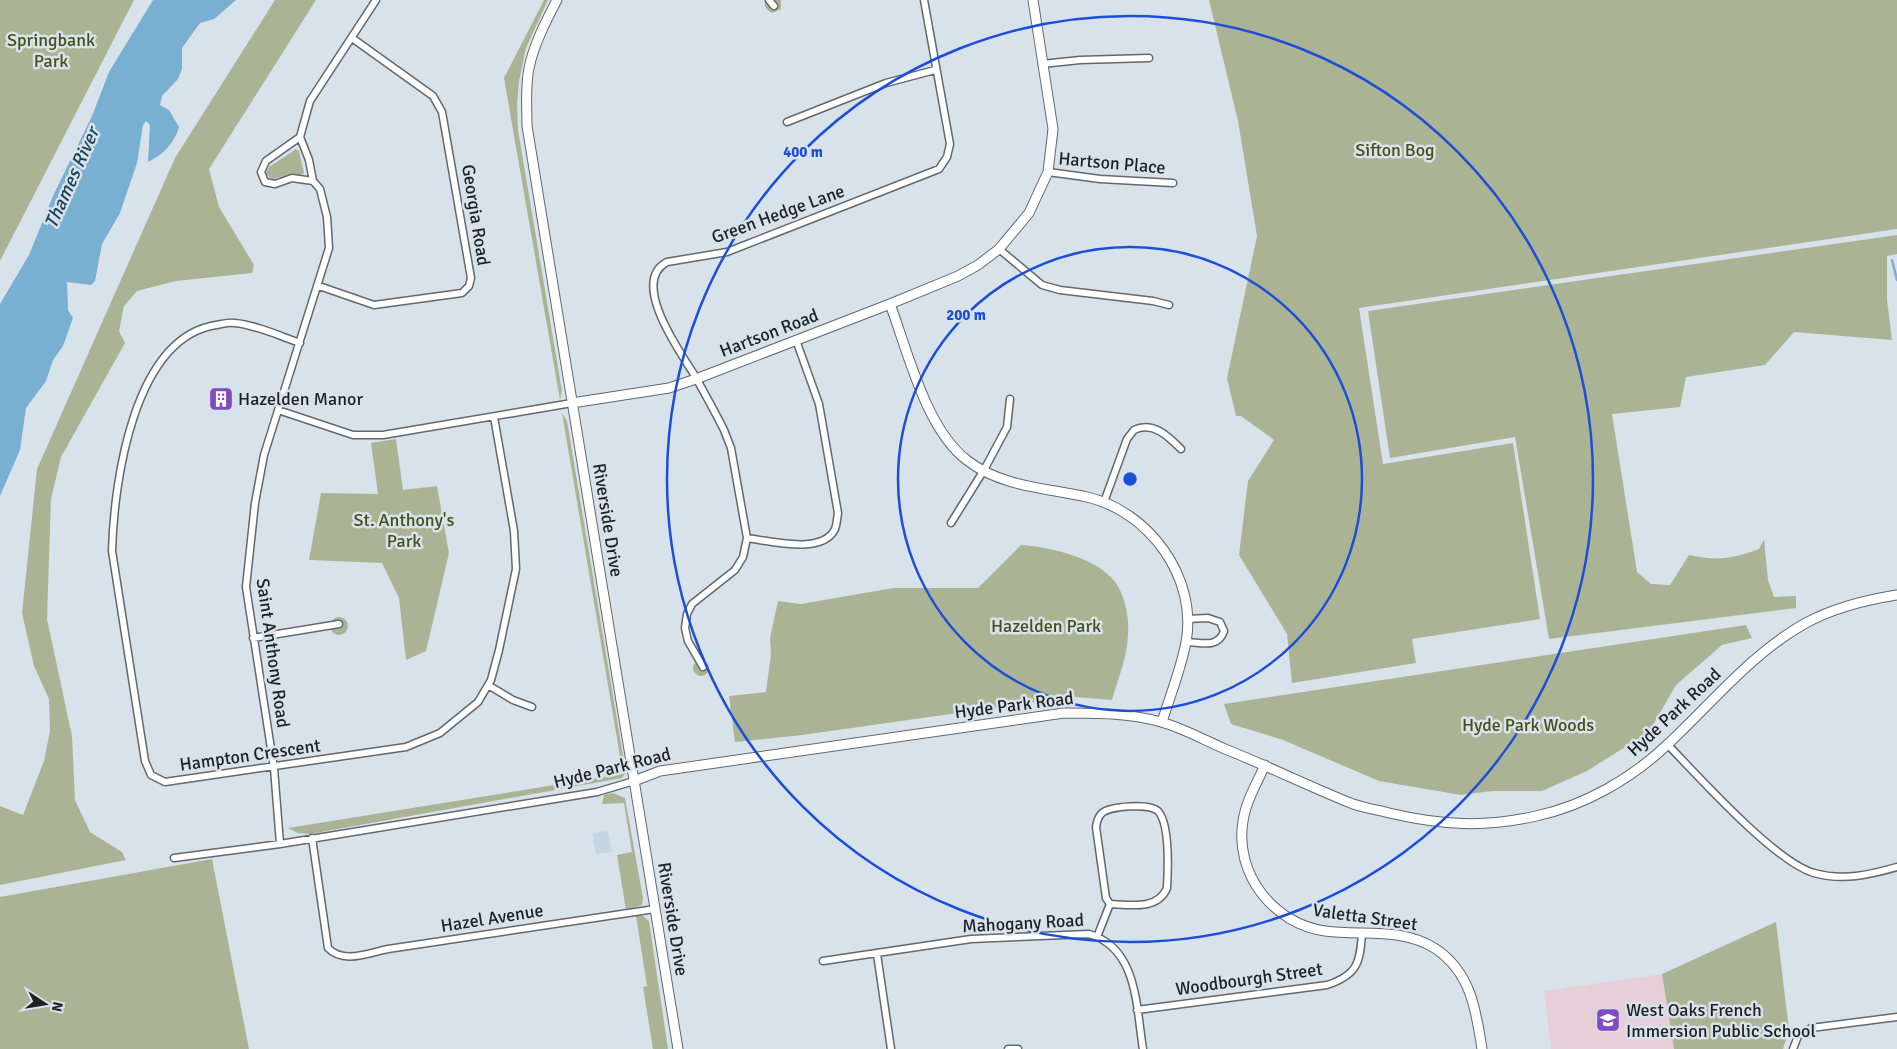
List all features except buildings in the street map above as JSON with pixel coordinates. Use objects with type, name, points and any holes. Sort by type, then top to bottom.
[{"type":"main road","name":"Riverside Drive","points":[[557,0],[529,68],[526,91],[527,126],[678,1049]]},
{"type":"main road","name":"Hartson Road","points":[[572,403],[669,388],[696,379],[958,276],[978,265],[999,249],[1029,213],[1048,172],[1053,128],[1033,0]]},
{"type":"main road","points":[[890,304],[931,415],[949,442],[968,461],[1006,481],[1104,502],[1124,511],[1154,536],[1172,564],[1182,592],[1188,619],[1186,642],[1162,722]]},
{"type":"main road","name":"Hyde Park Road","points":[[634,781],[660,770],[1064,713],[1108,714],[1162,722],[1355,804],[1430,822],[1491,824],[1537,816],[1586,799],[1633,772],[1668,745],[1747,666],[1765,650],[1804,624],[1832,611],[1868,600],[1897,595]]},
{"type":"main road","name":"Valetta Street","points":[[1265,765],[1247,805],[1242,823],[1242,842],[1247,866],[1257,890],[1291,920],[1324,930],[1383,933],[1421,940],[1437,950],[1454,965],[1467,984],[1476,1008],[1482,1049]]},
{"type":"street","points":[[312,181],[292,178],[275,184],[265,182],[261,172],[266,161],[300,137],[310,101],[376,0]]},
{"type":"street","points":[[769,0],[774,6]]},
{"type":"street","name":"Green Hedge Lane","points":[[703,666],[688,641],[685,628],[687,614],[692,604],[735,570],[743,556],[747,538],[731,448],[724,430],[696,379],[660,319],[654,280],[660,266],[667,262],[727,252],[939,169],[947,157],[950,144],[924,0]]},
{"type":"street","name":"Georgia Road","points":[[319,286],[374,305],[462,293],[469,286],[471,278],[442,112],[433,96],[352,38]]},
{"type":"street","points":[[1042,64],[1080,60],[1149,58]]},
{"type":"street","points":[[787,122],[886,82],[936,70]]},
{"type":"street","name":"Saint Anthony Road","points":[[280,844],[274,768],[246,587],[248,556],[264,456],[330,248],[327,217],[320,189],[312,181],[309,160],[300,137]]},
{"type":"street","name":"Hartson Place","points":[[1048,172],[1100,179],[1174,183]]},
{"type":"street","points":[[999,249],[1042,285],[1060,290],[1153,301],[1169,305]]},
{"type":"street","name":"Hampton Crescent","points":[[300,343],[234,322],[204,327],[181,338],[165,355],[146,387],[127,436],[113,520],[112,551],[145,761],[151,775],[165,782],[274,768],[406,747],[440,733],[478,702],[488,685],[499,650],[516,569],[514,531],[494,416]]},
{"type":"street","points":[[747,538],[814,544],[829,537],[835,528],[838,513],[819,404],[796,340]]},
{"type":"street","points":[[951,523],[984,470],[1007,427],[1010,399]]},
{"type":"street","name":"Hartson Road","points":[[278,410],[352,435],[383,435],[572,403]]},
{"type":"street","points":[[1104,502],[1127,438],[1134,430],[1150,427],[1166,435],[1181,449]]},
{"type":"street","points":[[1186,642],[1213,644],[1222,638],[1224,631],[1220,622],[1208,618],[1188,619]]},
{"type":"street","points":[[253,638],[339,624]]},
{"type":"street","points":[[488,685],[513,700],[532,707]]},
{"type":"street","points":[[1668,745],[1769,845],[1804,868],[1813,872],[1840,877],[1867,876],[1897,866]]},
{"type":"street","name":"Hyde Park Road","points":[[174,858],[280,844],[597,792],[634,781]]},
{"type":"street","points":[[1148,806],[1157,810],[1165,822],[1167,888],[1164,896],[1150,904],[1110,904],[1106,898],[1096,827],[1097,819],[1103,812],[1111,809],[1148,806]]},
{"type":"street","name":"Hazel Avenue","points":[[312,838],[328,948],[335,955],[347,958],[388,949],[655,909]]},
{"type":"street","points":[[1097,936],[1110,904]]},
{"type":"street","name":"Woodbourgh Street","points":[[1137,1010],[1327,985],[1342,980],[1352,972],[1360,958],[1362,933]]},
{"type":"street","name":"Mahogany Road","points":[[823,961],[970,939],[1015,935],[1063,936],[1089,934],[1097,936],[1119,951],[1131,975],[1144,1049]]},
{"type":"street","points":[[877,954],[891,1049]]},
{"type":"street","points":[[1793,1049],[1798,1036],[1811,1028],[1897,1017]]},
{"type":"street","points":[[1008,1049],[1018,1049]]},
{"type":"shaded area","points":[[608,831],[612,852],[596,854],[592,833]]},
{"type":"shaded area","name":"West Oaks French Immersion Public School","points":[[1662,974],[1674,1049],[1551,1049],[1544,991]]},
{"type":"green space","name":"Springbank Park","points":[[0,0],[134,0],[0,261]]},
{"type":"green space","points":[[275,0],[316,0],[209,169],[219,207],[254,265],[252,273],[176,281],[137,291],[124,306],[119,331],[125,343],[61,457],[51,499],[47,619],[72,736],[75,800],[90,832],[122,852],[126,860],[0,885],[0,806],[23,815],[44,761],[50,731],[49,699],[34,666],[22,613],[37,469],[175,158]]},
{"type":"green space","points":[[544,0],[548,0],[526,48],[519,81],[517,104],[518,130],[562,391],[560,400],[504,78]]},
{"type":"green space","points":[[765,0],[781,0],[781,9],[770,12],[765,6]]},
{"type":"green space","name":"Sifton Bog","points":[[1209,0],[1897,0],[1897,229],[1359,308],[1383,464],[1513,443],[1540,619],[1412,639],[1416,663],[1292,683],[1287,634],[1239,555],[1248,481],[1274,440],[1241,416],[1236,416],[1227,378],[1257,236],[1238,121]]},
{"type":"green space","points":[[296,149],[299,151],[304,173],[273,179],[269,177],[266,173],[269,167]]},
{"type":"green space","points":[[1897,235],[1897,254],[1887,256],[1887,300],[1892,340],[1794,332],[1765,365],[1686,377],[1680,407],[1612,414],[1637,572],[1651,584],[1670,585],[1689,555],[1708,558],[1732,557],[1759,549],[1764,539],[1768,580],[1774,597],[1796,596],[1796,608],[1549,639],[1515,437],[1390,458],[1368,311]]},
{"type":"green space","points":[[562,413],[567,421],[626,773],[622,778],[310,834],[298,833],[288,828],[623,774]]},
{"type":"green space","name":"St. Anthony's Park","points":[[396,439],[403,490],[437,486],[449,553],[426,651],[406,660],[399,598],[382,563],[309,560],[321,493],[378,494],[371,443]]},
{"type":"green space","name":"Hazelden Park","points":[[1021,545],[1047,548],[1076,556],[1102,569],[1119,588],[1125,604],[1128,641],[1125,658],[1112,700],[1075,697],[802,735],[735,742],[729,696],[766,692],[771,654],[770,638],[778,601],[801,604],[893,588],[978,588]]},
{"type":"green space","points":[[335,617],[343,617],[348,622],[346,633],[335,635],[330,630],[330,622]]},
{"type":"green space","name":"Hyde Park Woods","points":[[1746,625],[1752,638],[1722,645],[1676,685],[1649,732],[1587,771],[1542,791],[1492,791],[1461,795],[1379,781],[1283,740],[1231,724],[1224,704]]},
{"type":"green space","points":[[698,660],[704,660],[709,665],[707,674],[698,676],[693,671],[693,665]]},
{"type":"green space","points":[[613,793],[625,798],[643,898],[642,905],[626,910],[617,855],[632,852],[624,803],[602,804],[604,795]]},
{"type":"green space","points":[[212,859],[249,1049],[0,1049],[0,897]]},
{"type":"green space","points":[[636,916],[643,916],[649,921],[668,1049],[653,1049],[643,987],[647,986]]},
{"type":"green space","points":[[1776,922],[1789,1030],[1783,1049],[1674,1049],[1662,974]]},
{"type":"water","name":"Thames River","points":[[153,0],[236,0],[214,19],[200,23],[182,48],[182,69],[178,79],[162,96],[160,105],[169,110],[179,127],[175,138],[168,148],[148,162],[150,125],[146,121],[143,125],[137,163],[120,213],[102,244],[95,281],[91,285],[67,282],[68,310],[73,318],[63,346],[53,360],[46,381],[26,408],[20,450],[0,496],[0,304],[29,255],[53,196],[92,116],[109,72]]},
{"type":"waterway","points":[[1892,260],[1897,280]]},
{"type":"place","name":"Hazelden Manor","points":[[221,399]]},
{"type":"place","name":"West Oaks French Immersion Public School","points":[[1608,1020]]}]
